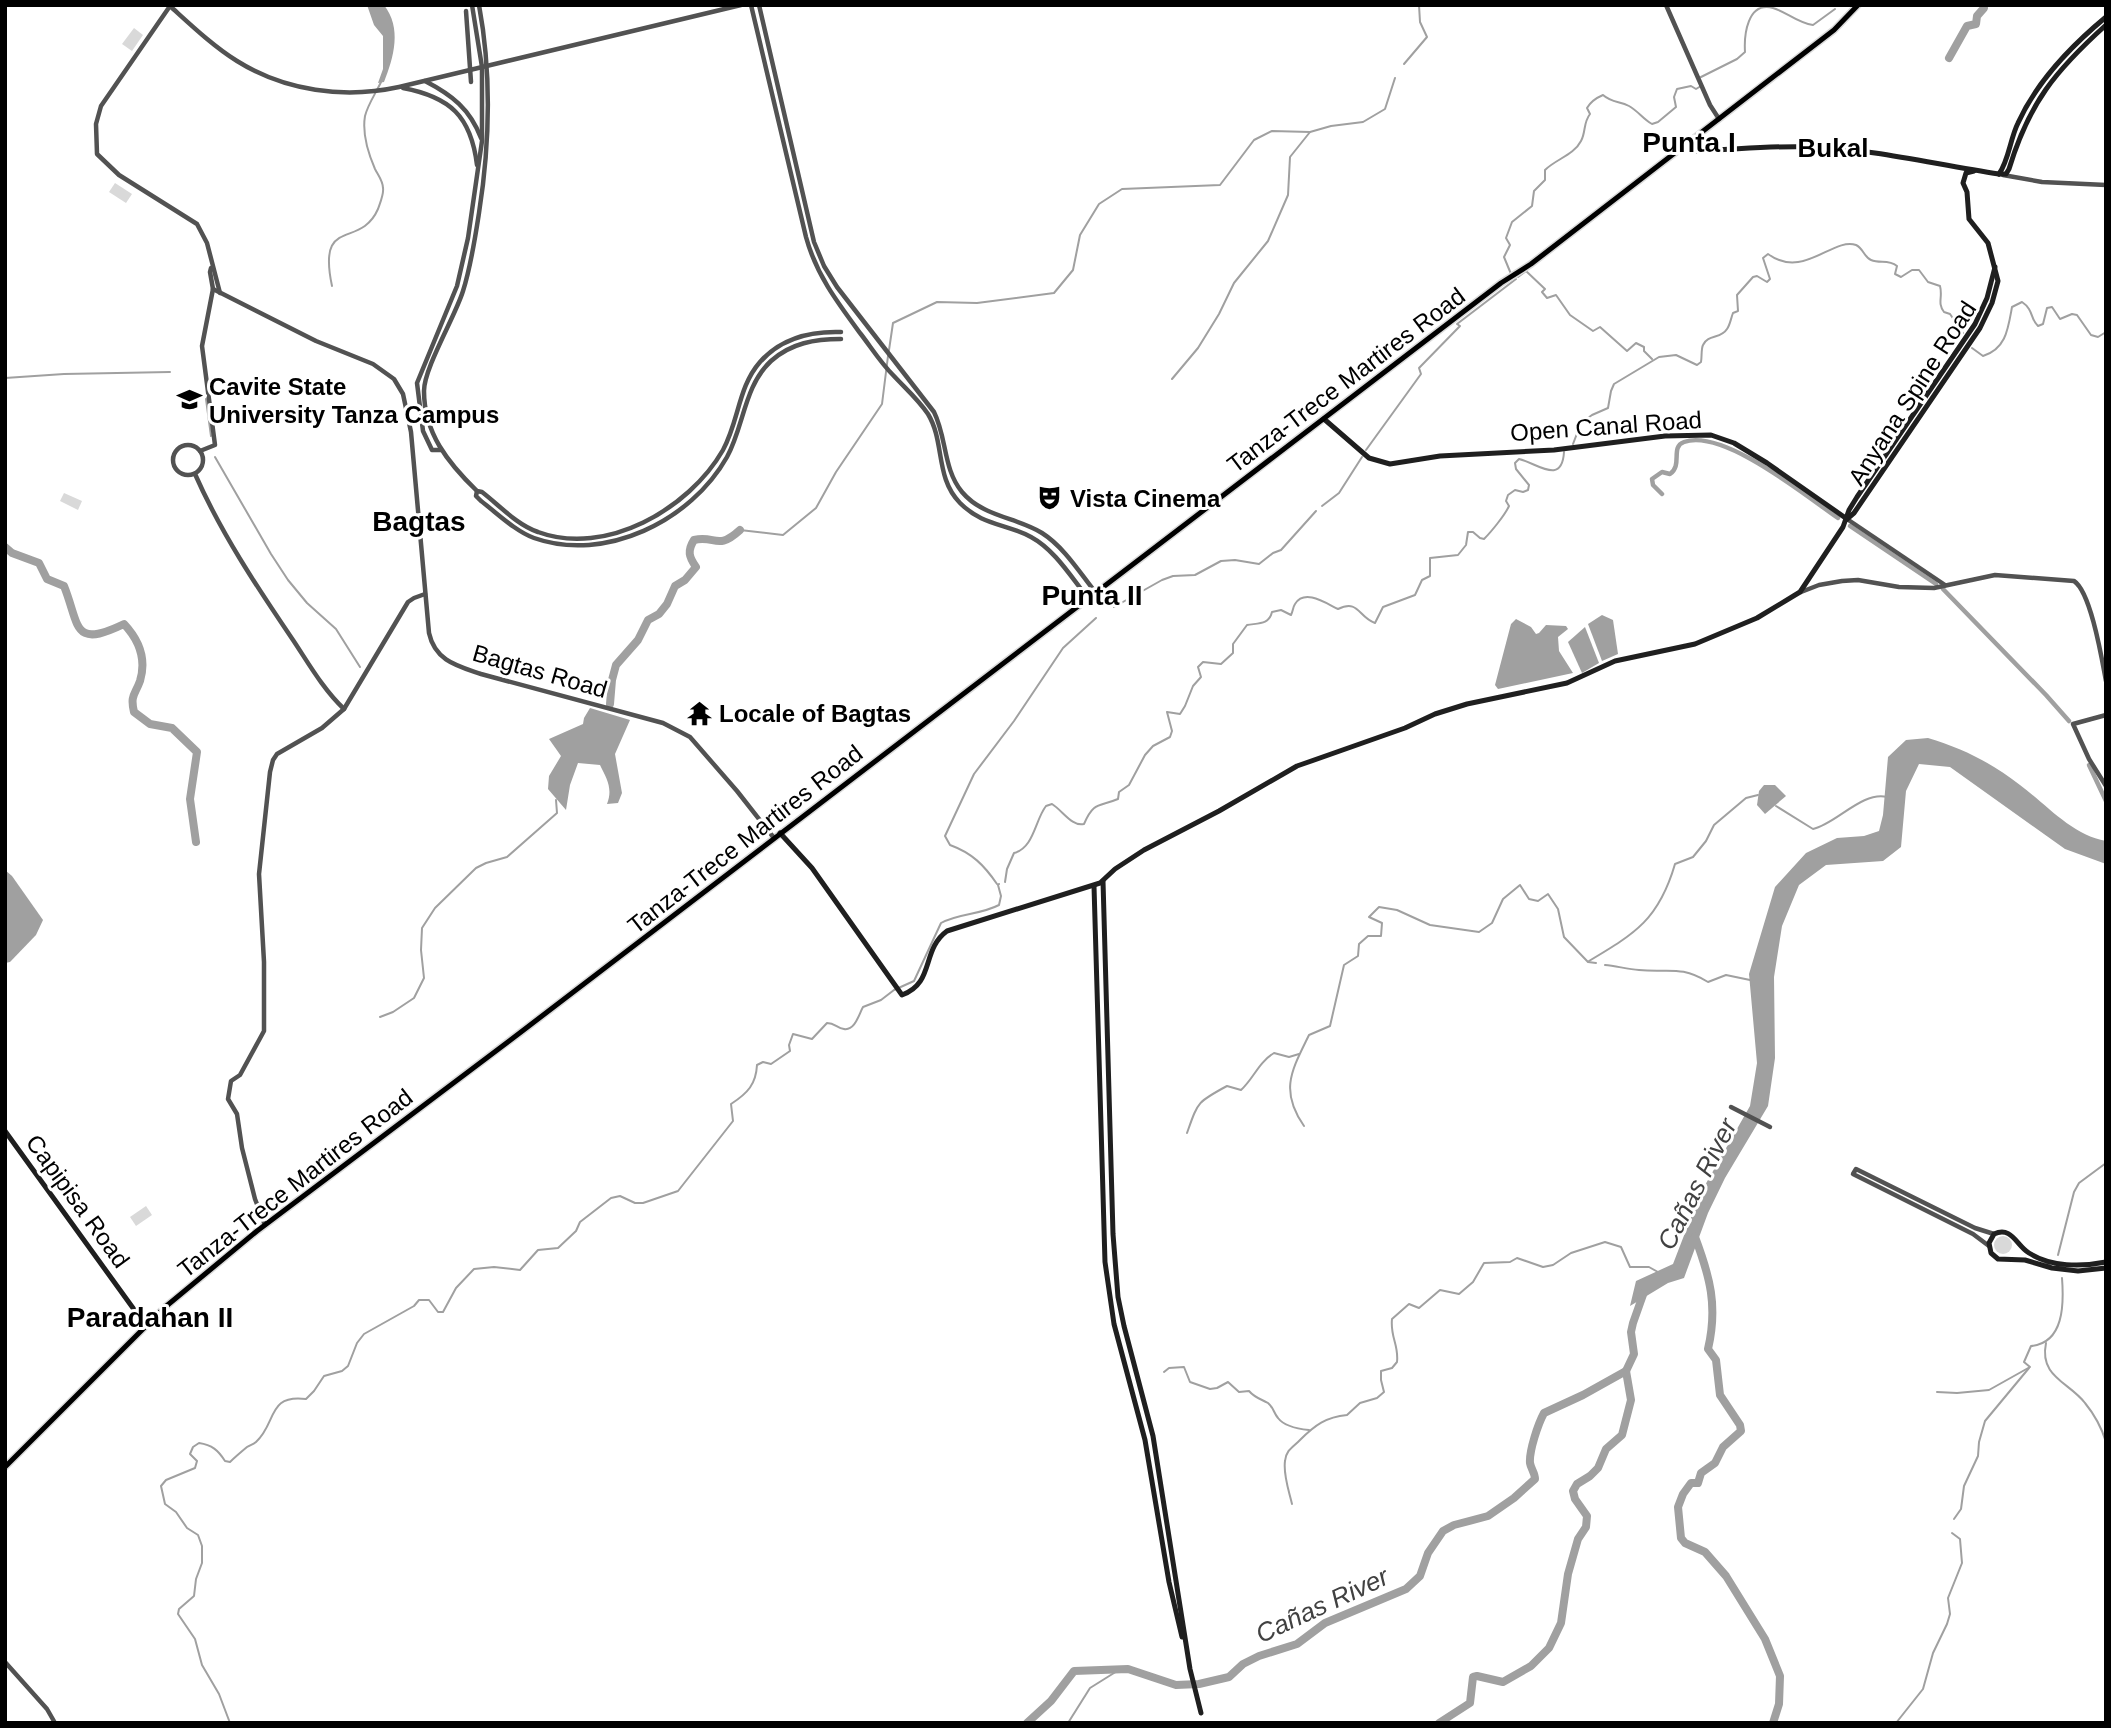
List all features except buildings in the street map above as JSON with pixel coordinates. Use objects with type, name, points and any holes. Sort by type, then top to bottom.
[{"type":"main road","name":"Tanza-Trece Martires Road","points":[[5,1467],[187,1287],[265,1225],[1507,279],[1531,264],[1834,30],[1858,5]]},
{"type":"main road","points":[[1999,174],[2017,123],[2040,84],[2067,54],[2106,18]]},
{"type":"main road","points":[[1688,142],[1694,151],[1739,147],[1814,146],[2006,174],[2023,126],[2046,87],[2071,58],[2106,25]]},
{"type":"main road","points":[[2009,169],[2015,178]]},
{"type":"main road","points":[[1974,171],[1966,173],[1964,177],[1969,219],[1984,236],[1995,267],[1995,280]]},
{"type":"main road","name":"Anyana Spine Road","points":[[1847,519],[1849,510],[1975,324],[1995,280]]},
{"type":"main road","name":"Anyana Spine Road","points":[[1847,519],[1854,513],[1980,328],[1992,303],[1995,280]]},
{"type":"main road","name":"Open Canal Road","points":[[1324,419],[1369,458],[1390,464],[1440,456],[1554,450],[1688,434],[1712,435],[1745,449],[1847,519]]},
{"type":"main road","points":[[780,833],[812,868],[902,995],[919,986],[934,945],[947,930],[1094,886],[1144,850],[1297,766],[1467,704],[1567,684],[1615,662],[1695,644],[1757,618],[1800,592],[1847,519]]},
{"type":"main road","points":[[1103,881],[1116,1279],[1124,1326],[1153,1436],[1178,1580],[1190,1669]]},
{"type":"main road","points":[[1094,886],[1105,1262],[1114,1324],[1145,1440],[1169,1582],[1201,1713]]},
{"type":"main road","name":"Capipisa Road","points":[[5,1131],[146,1326]]},
{"type":"main road","points":[[2106,1262],[2078,1265],[2038,1259],[2017,1244],[2008,1233],[2002,1231],[1994,1234],[1989,1246],[1994,1257],[2002,1260],[2010,1258],[2071,1270],[2106,1268]]},
{"type":"main road","points":[[2010,1258],[2017,1244]]},
{"type":"street","points":[[441,450],[432,450],[423,431],[417,383],[457,286],[478,174],[485,66],[472,5]]},
{"type":"street","points":[[479,5],[489,141],[475,239],[462,293],[424,383],[425,408],[430,429],[452,466],[477,491],[526,526],[554,537],[591,537],[627,530],[671,506],[704,478],[724,448],[748,380],[768,354],[798,337],[812,333],[841,332]]},
{"type":"street","points":[[220,293],[207,243],[197,225],[119,175],[97,154],[96,124],[101,106],[170,6],[236,61],[264,76],[318,91],[373,92],[741,5]]},
{"type":"street","points":[[751,5],[803,226],[812,259],[824,284],[881,361],[912,394],[928,416],[936,432],[947,486],[962,505],[990,523],[1021,532],[1040,543],[1059,561],[1088,598]]},
{"type":"street","points":[[759,5],[805,206],[824,266],[883,349],[934,412],[942,430],[954,482],[968,499],[993,515],[1024,524],[1045,535],[1096,593]]},
{"type":"street","points":[[1666,5],[1710,105],[1719,119]]},
{"type":"street","points":[[466,11],[471,82]]},
{"type":"street","points":[[424,81],[463,106],[472,117],[482,141]]},
{"type":"street","points":[[399,87],[432,95],[457,112],[470,135],[478,174]]},
{"type":"street","points":[[771,93],[778,92]]},
{"type":"street","points":[[1999,174],[2042,182],[2106,184]]},
{"type":"street","points":[[200,451],[203,464],[195,474],[179,472],[174,465],[174,456],[180,448],[188,446],[200,451],[215,445],[202,346],[213,289],[210,272],[212,267]]},
{"type":"street","name":"Bagtas Road","points":[[213,289],[302,334],[373,364],[394,379],[403,394],[411,432],[431,643],[447,661],[481,674],[663,723],[680,731],[690,737],[774,838]]},
{"type":"street","points":[[477,491],[476,496],[481,501],[524,533],[537,539],[597,544],[634,536],[677,512],[719,469],[735,438],[751,388],[771,361],[783,351],[801,343],[816,339],[841,339]]},
{"type":"street","points":[[940,457],[946,455]]},
{"type":"street","points":[[195,474],[250,577],[328,692],[344,709]]},
{"type":"street","name":"Open Canal Road","points":[[1847,519],[1946,585]]},
{"type":"street","points":[[1800,592],[1819,585],[1858,580],[1899,587],[1934,588],[1985,576],[2009,574],[2077,583],[2092,620],[2106,681]]},
{"type":"street","points":[[265,1225],[255,1199],[242,1148],[237,1114],[228,1099],[231,1081],[240,1075],[264,1031],[260,851],[273,760],[277,754],[322,728],[344,709],[408,602],[425,594]]},
{"type":"street","points":[[2106,715],[2073,724],[2089,759],[2106,786]]},
{"type":"street","points":[[1731,1107],[1770,1126]]},
{"type":"street","points":[[1989,1246],[1973,1234],[1855,1172],[1975,1228],[1994,1234]]},
{"type":"street","points":[[5,1662],[47,1709],[55,1723]]},
{"type":"shaded area","points":[[367,5],[384,5],[393,23],[393,53],[384,82],[378,83],[383,69],[383,36],[374,25]]},
{"type":"shaded area","points":[[134,28],[143,35],[132,51],[122,44]]},
{"type":"shaded area","points":[[115,183],[132,194],[126,203],[109,192]]},
{"type":"shaded area","points":[[64,493],[82,501],[78,510],[60,501]]},
{"type":"shaded area","points":[[1602,615],[1613,620],[1618,654],[1602,661],[1588,624]]},
{"type":"shaded area","points":[[1516,619],[1531,627],[1536,634],[1546,625],[1566,626],[1568,629],[1558,637],[1559,651],[1573,673],[1498,689],[1495,685],[1511,624]]},
{"type":"shaded area","points":[[1585,627],[1599,663],[1582,673],[1568,642]]},
{"type":"shaded area","points":[[590,708],[630,720],[615,754],[622,793],[618,803],[607,804],[609,789],[600,765],[578,763],[570,785],[566,810],[548,789],[549,776],[561,756],[549,739],[583,724]]},
{"type":"shaded area","points":[[1928,738],[1965,751],[1988,763],[2071,826],[2082,833],[2106,841],[2106,864],[2065,849],[1950,767],[1919,764],[1906,791],[1901,847],[1883,861],[1826,865],[1799,885],[1782,926],[1774,977],[1775,1058],[1768,1106],[1725,1178],[1708,1213],[1684,1278],[1668,1283],[1630,1306],[1636,1281],[1673,1264],[1700,1194],[1750,1106],[1757,1063],[1749,974],[1775,887],[1806,853],[1837,838],[1864,836],[1879,831],[1888,757],[1906,740]]},
{"type":"shaded area","points":[[1764,785],[1775,785],[1786,796],[1765,814],[1757,805],[1759,791]]},
{"type":"shaded area","points":[[5,870],[43,920],[36,935],[10,962],[5,963]]},
{"type":"shaded area","points":[[146,1206],[152,1215],[136,1226],[130,1217]]},
{"type":"shaded area","points":[[1999,1236],[2007,1236],[2012,1245],[2010,1252],[1999,1254],[1994,1249],[1994,1241]]},
{"type":"waterway","points":[[1404,64],[1427,37],[1420,22],[1419,5]]},
{"type":"waterway","points":[[1949,58],[1967,26],[1976,24],[1983,5]]},
{"type":"waterway","points":[[1701,77],[1737,59],[1745,52],[1749,21],[1758,10],[1764,7],[1773,8],[1813,25],[1835,9]]},
{"type":"waterway","points":[[889,350],[893,323],[937,302],[977,303],[1054,293],[1073,270],[1080,235],[1099,204],[1122,189],[1220,185],[1254,140],[1272,131],[1310,132],[1363,122],[1385,109],[1395,78]]},
{"type":"waterway","points":[[332,286],[330,250],[335,241],[370,221],[382,196],[382,183],[370,156],[364,130],[366,112],[381,82]]},
{"type":"waterway","points":[[1511,274],[1504,257],[1510,245],[1506,238],[1512,222],[1532,206],[1534,191],[1545,180],[1545,170],[1578,146],[1590,114],[1587,108],[1592,102],[1603,95],[1629,106],[1652,124],[1676,107],[1674,97],[1677,89],[1691,86],[1696,89],[1701,86]]},
{"type":"waterway","points":[[1172,379],[1198,348],[1234,283],[1268,241],[1288,195],[1290,157],[1310,132]]},
{"type":"waterway","points":[[1573,444],[1581,423],[1608,408],[1614,384],[1659,357],[1676,355],[1697,365],[1701,362],[1705,342],[1724,332],[1733,313],[1738,311],[1737,295],[1753,277],[1757,276],[1767,282],[1770,279],[1763,258],[1768,254],[1781,261],[1793,262],[1847,244],[1856,245],[1871,260],[1897,266],[1895,274],[1901,277],[1912,270],[1919,270],[1928,282],[1940,286],[1942,309],[1950,314],[1963,333]]},
{"type":"waterway","points":[[1518,277],[1526,271],[1545,289],[1542,292],[1547,298],[1556,295],[1570,315],[1593,331],[1600,327],[1627,351],[1636,343],[1644,347],[1644,351],[1652,359]]},
{"type":"waterway","points":[[1366,450],[1421,374],[1419,368],[1460,326],[1457,324],[1516,279]]},
{"type":"waterway","points":[[1972,348],[1983,356],[1997,348],[2005,337],[2012,307],[2022,302],[2038,326],[2043,324],[2047,308],[2052,307],[2060,319],[2072,314],[2077,315],[2091,335],[2098,337],[2106,332]]},
{"type":"waterway","points":[[740,530],[783,535],[816,508],[836,472],[882,404],[888,356]]},
{"type":"waterway","points":[[5,378],[170,372]]},
{"type":"waterway","points":[[206,399],[211,436]]},
{"type":"waterway","points":[[1662,494],[1653,485],[1652,479],[1662,472],[1670,474],[1674,470],[1680,444],[1701,440],[1720,445],[1764,466],[1838,518]]},
{"type":"waterway","points":[[1005,882],[1014,853],[1026,846],[1046,806],[1052,804],[1075,823],[1084,824],[1094,808],[1118,799],[1119,792],[1129,785],[1145,755],[1153,746],[1170,737],[1172,731],[1167,712],[1180,714],[1193,686],[1201,677],[1198,667],[1203,662],[1221,664],[1233,653],[1233,644],[1247,625],[1266,621],[1272,612],[1281,610],[1291,615],[1294,605],[1304,597],[1322,601],[1338,609],[1345,606],[1354,607],[1375,623],[1383,607],[1415,595],[1422,580],[1430,576],[1430,558],[1458,555],[1466,545],[1468,532],[1484,539],[1507,510],[1508,495],[1515,490],[1528,490],[1529,485],[1516,469],[1515,463],[1519,459],[1554,470],[1559,468],[1564,452]]},
{"type":"waterway","points":[[215,457],[288,580],[307,603],[336,629],[360,667]]},
{"type":"waterway","points":[[1322,506],[1339,493],[1362,457]]},
{"type":"waterway","points":[[1114,607],[1162,580],[1173,576],[1195,575],[1221,561],[1259,564],[1281,550],[1316,511]]},
{"type":"waterway","points":[[1850,526],[1936,584]]},
{"type":"waterway","points":[[610,704],[616,665],[638,640],[648,620],[659,614],[667,604],[675,586],[685,580],[696,567],[690,554],[694,540],[726,540],[740,530]]},
{"type":"waterway","points":[[5,547],[12,553],[39,563],[47,579],[64,586],[76,622],[86,634],[107,631],[124,624],[134,636],[143,665],[133,698],[134,712],[150,724],[172,728],[197,752],[190,799],[196,842]]},
{"type":"waterway","points":[[1943,589],[2069,721]]},
{"type":"waterway","points":[[997,884],[977,860],[950,845],[945,836],[974,774],[1063,648],[1096,618]]},
{"type":"waterway","points":[[2089,765],[2106,801]]},
{"type":"waterway","points":[[1589,961],[1644,923],[1669,883],[1675,864],[1693,857],[1714,825],[1746,798],[1758,795]]},
{"type":"waterway","points":[[1776,806],[1813,829],[1868,799],[1887,797]]},
{"type":"waterway","points":[[380,1017],[414,998],[424,978],[422,928],[435,908],[476,868],[507,857],[557,813],[556,800]]},
{"type":"waterway","points":[[230,1723],[219,1694],[202,1665],[195,1639],[178,1614],[179,1609],[194,1596],[202,1563],[202,1546],[198,1535],[187,1528],[176,1512],[165,1504],[161,1486],[166,1480],[195,1468],[197,1461],[190,1454],[193,1447],[199,1443],[208,1445],[225,1461],[230,1462],[263,1434],[279,1405],[285,1401],[306,1399],[324,1376],[342,1371],[348,1366],[357,1343],[364,1334],[414,1306],[419,1300],[429,1300],[438,1312],[443,1312],[456,1288],[474,1269],[494,1267],[520,1270],[538,1250],[558,1248],[576,1231],[580,1222],[611,1198],[620,1196],[635,1203],[643,1203],[678,1191],[733,1121],[731,1104],[750,1088],[757,1065],[763,1062],[771,1064],[790,1051],[793,1034],[812,1039],[827,1023],[848,1029],[856,1021],[863,1007],[914,981],[941,923],[999,905],[999,884]]},
{"type":"waterway","points":[[1304,1126],[1292,1102],[1290,1091],[1293,1070],[1309,1035],[1330,1026],[1344,965],[1358,956],[1359,944],[1368,936],[1381,936],[1382,923],[1369,917],[1379,907],[1397,910],[1430,925],[1479,932],[1492,923],[1503,899],[1520,885],[1529,899],[1538,901],[1548,894],[1558,909],[1564,937],[1588,962],[1596,963]]},
{"type":"waterway","points":[[1605,965],[1690,973],[1708,982],[1726,975],[1750,980]]},
{"type":"waterway","points":[[1187,1133],[1200,1104],[1210,1096],[1227,1086],[1241,1090],[1264,1061],[1274,1053],[1289,1057],[1299,1054]]},
{"type":"waterway","points":[[2058,1255],[2074,1192],[2079,1183],[2106,1163]]},
{"type":"waterway","points":[[1695,1237],[1711,1292],[1712,1319],[1708,1349],[1716,1360],[1720,1395],[1740,1425],[1741,1431],[1723,1447],[1715,1463],[1701,1473],[1698,1483],[1691,1483],[1683,1494],[1678,1507],[1681,1538],[1685,1543],[1705,1552],[1726,1576],[1765,1639],[1780,1676],[1779,1704],[1773,1723]]},
{"type":"waterway","points":[[1292,1504],[1285,1472],[1288,1451],[1321,1423],[1347,1415],[1360,1403],[1377,1398],[1384,1392],[1381,1371],[1392,1368],[1397,1362],[1392,1319],[1409,1304],[1419,1308],[1440,1290],[1459,1294],[1473,1282],[1484,1263],[1510,1262],[1517,1258],[1543,1267],[1553,1265],[1571,1253],[1605,1242],[1621,1247],[1630,1267],[1649,1267],[1658,1272]]},
{"type":"waterway","points":[[1937,1392],[1989,1390],[2030,1367],[2024,1362],[2031,1346],[2050,1338],[2060,1321],[2062,1278]]},
{"type":"waterway","name":"Cañas River","points":[[1027,1723],[1051,1701],[1074,1671],[1128,1669],[1176,1685],[1199,1684],[1229,1677],[1243,1664],[1259,1656],[1297,1644],[1325,1623],[1406,1589],[1420,1576],[1428,1553],[1443,1531],[1454,1525],[1488,1516],[1535,1479],[1530,1458],[1534,1438],[1544,1413],[1626,1371],[1634,1354],[1631,1332],[1644,1292]]},
{"type":"waterway","points":[[2046,1343],[2045,1354],[2051,1371],[2092,1412],[2106,1442]]},
{"type":"waterway","points":[[1164,1372],[1169,1368],[1184,1367],[1190,1382],[1210,1389],[1228,1382],[1239,1392],[1249,1391],[1268,1403],[1284,1423],[1309,1430]]},
{"type":"waterway","points":[[1954,1519],[1961,1509],[1964,1486],[1978,1456],[1985,1421],[2029,1368]]},
{"type":"waterway","points":[[1439,1723],[1470,1703],[1473,1677],[1503,1682],[1531,1666],[1549,1648],[1561,1623],[1568,1574],[1578,1539],[1586,1527],[1587,1516],[1575,1499],[1573,1491],[1577,1484],[1598,1468],[1606,1449],[1622,1435],[1631,1400],[1626,1371]]},
{"type":"waterway","points":[[1896,1723],[1923,1689],[1933,1653],[1950,1614],[1948,1598],[1962,1563],[1960,1539],[1952,1533]]},
{"type":"waterway","points":[[1068,1723],[1090,1688],[1122,1668]]},
{"type":"place","name":"Cavite State University Tanza Campus","points":[[189,400]]},
{"type":"place","name":"Vista Cinema","points":[[1050,498]]},
{"type":"place","name":"Locale of Bagtas","points":[[699,713]]},
{"type":"district","name":"Punta I","points":[[1689,142]]},
{"type":"district","name":"Bukal","points":[[1833,148]]},
{"type":"district","name":"Bagtas","points":[[419,521]]},
{"type":"district","name":"Punta II","points":[[1092,595]]},
{"type":"district","name":"Paradahan II","points":[[150,1317]]}]
